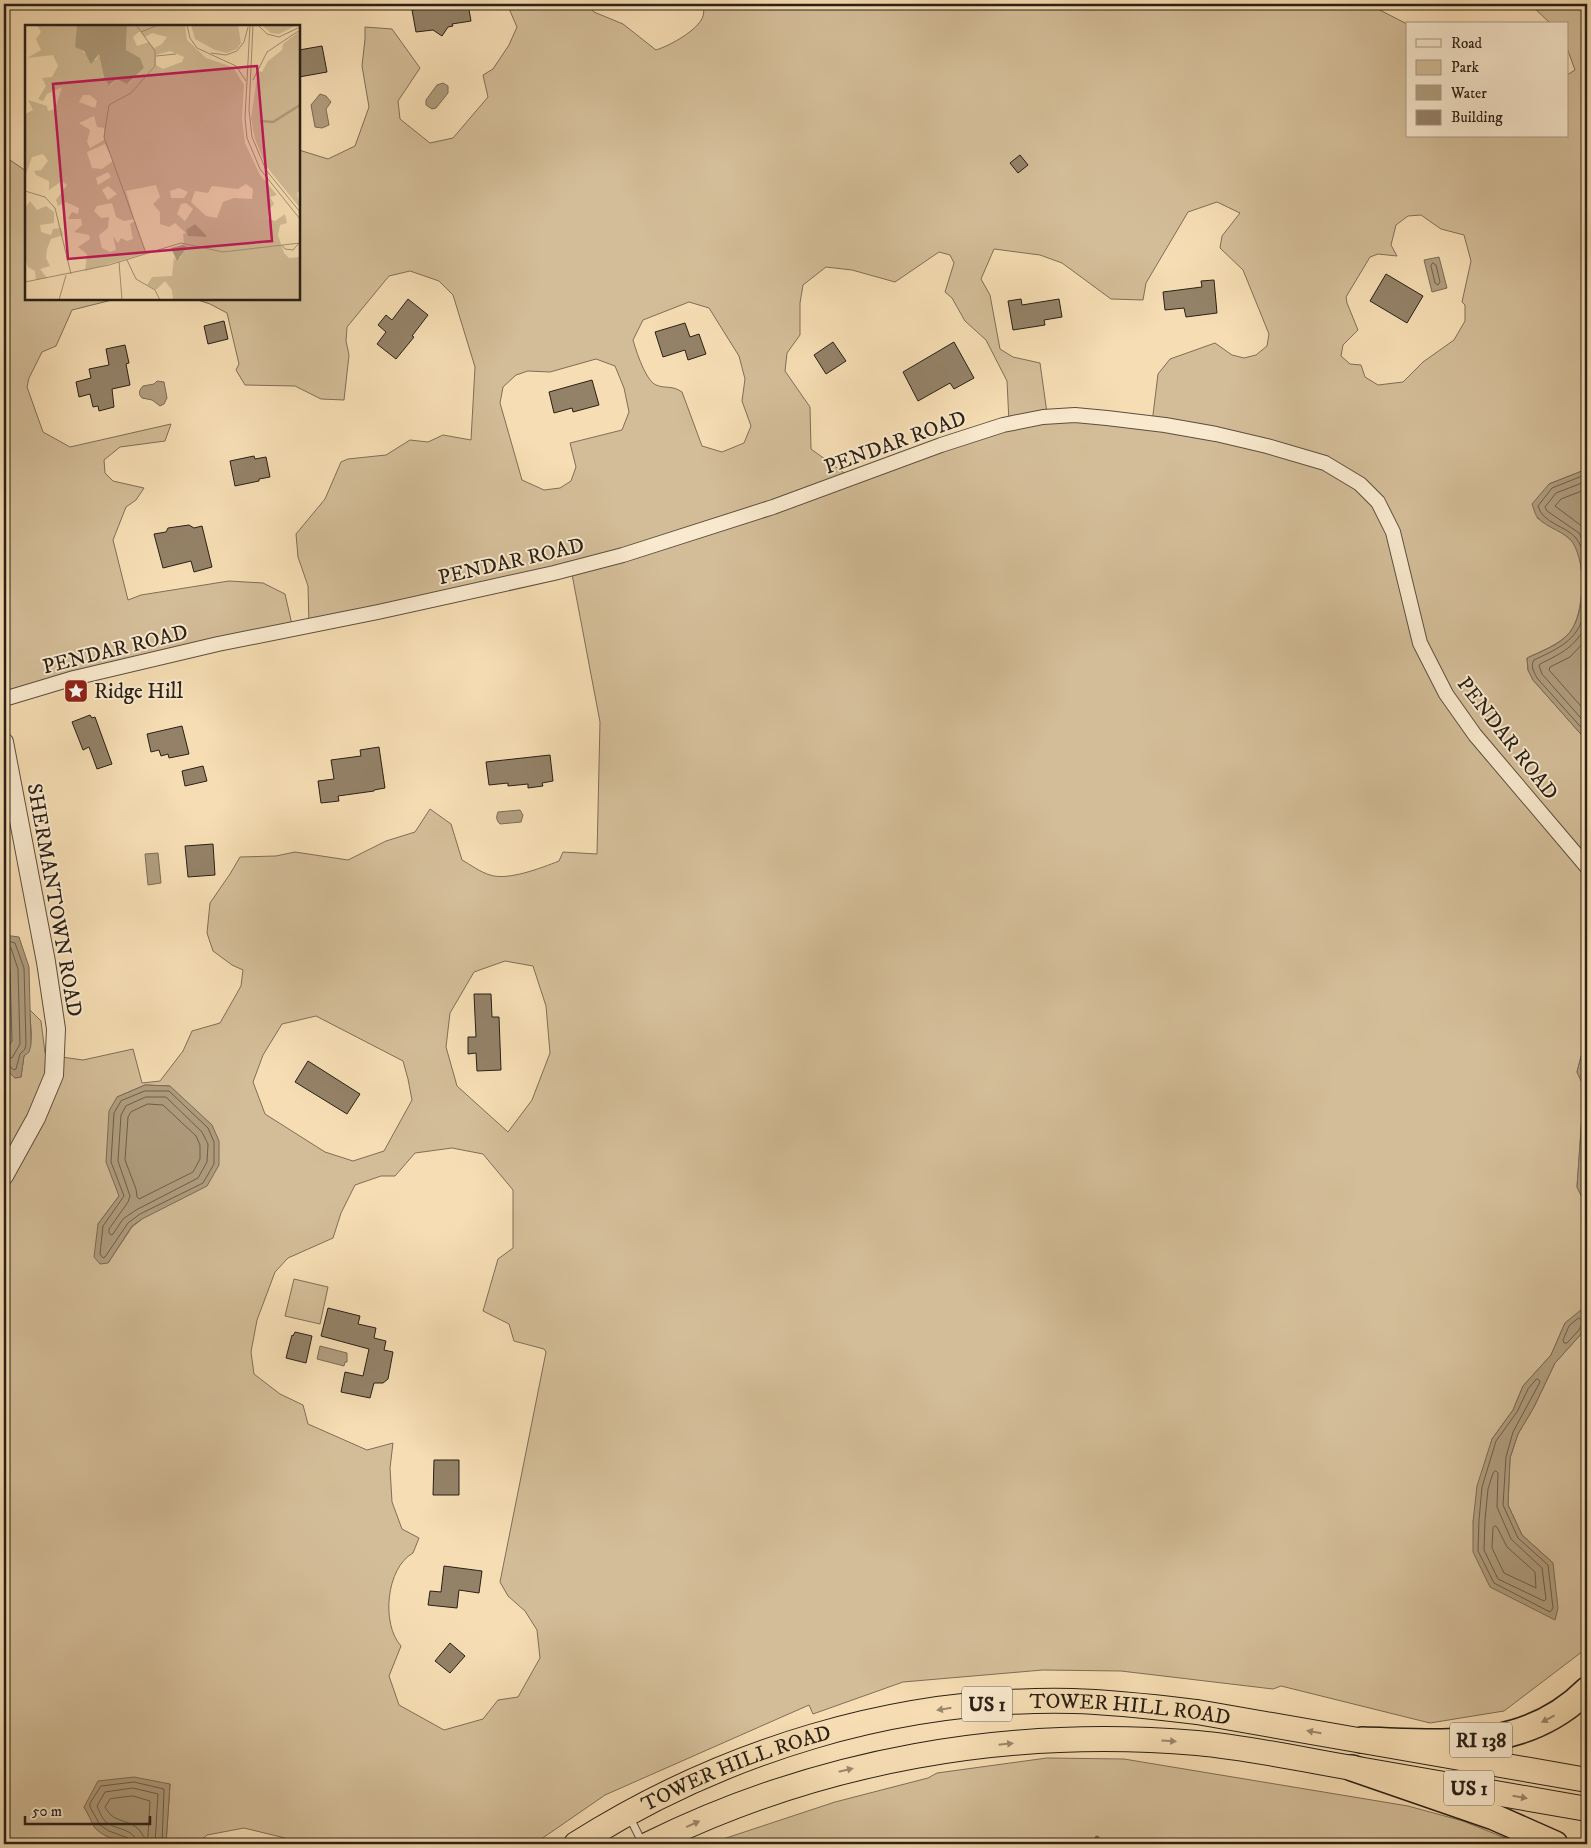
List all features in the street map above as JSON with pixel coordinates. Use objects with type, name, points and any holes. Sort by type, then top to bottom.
[{"type":"highway","name":"RI 138","points":[[1362,1740],[1460,1742],[1505,1736],[1547,1721],[1566,1709],[1587,1690]]},
{"type":"highway","name":"TOWER HILL ROAD","points":[[576,1844],[657,1797],[713,1771],[771,1749],[829,1731],[888,1718],[947,1708],[1011,1702],[1072,1701],[1134,1704],[1197,1712],[1587,1780]]},
{"type":"highway","name":"TOWER HILL ROAD","points":[[649,1844],[717,1813],[820,1777],[892,1760],[961,1748],[1048,1741],[1139,1740],[1208,1744],[1587,1809]]},
{"type":"highway","points":[[1352,1768],[1494,1817],[1554,1844]]},
{"type":"street","name":"PENDAR ROAD","points":[[4,699],[74,678],[218,644],[378,612],[623,556],[774,506],[941,445],[1003,425],[1043,417],[1075,415],[1107,418],[1165,425],[1267,446],[1325,463],[1360,484],[1378,502],[1393,532],[1420,643],[1446,694],[1475,735],[1587,867]]},
{"type":"street","name":"SHERMANTOWN ROAD","points":[[4,742],[46,962],[56,1028],[54,1075],[36,1118],[4,1176]]},
{"type":"lane","points":[[628,1813],[643,1844]]},
{"type":"green space","points":[[507,4],[586,4],[594,12],[623,24],[656,50],[676,41],[696,27],[703,16],[704,4],[1368,4],[1406,23],[1406,138],[1568,138],[1568,74],[1575,70],[1568,51],[1568,22],[1549,22],[1530,4],[1587,4],[1587,469],[1549,484],[1537,518],[1569,538],[1577,549],[1582,573],[1581,600],[1575,624],[1566,637],[1527,658],[1528,670],[1533,680],[1587,741],[1587,1055],[1583,1049],[1577,1072],[1584,1087],[1577,1187],[1583,1199],[1587,1202],[1587,1320],[1582,1310],[1565,1323],[1551,1355],[1523,1386],[1513,1410],[1492,1439],[1473,1522],[1553,1563],[1522,1535],[1508,1505],[1510,1458],[1518,1434],[1534,1407],[1555,1363],[1583,1332],[1587,1322],[1587,1648],[1504,1711],[1430,1723],[1281,1686],[1273,1689],[1121,1671],[1043,1670],[903,1682],[813,1714],[809,1705],[605,1795],[534,1844],[288,1844],[285,1838],[244,1828],[207,1835],[197,1844],[166,1844],[170,1784],[84,1807],[96,1828],[107,1836],[137,1844],[4,1844],[4,1067],[15,1078],[21,1077],[24,1056],[28,1052],[31,1040],[29,1009],[41,1021],[45,1053],[47,1055],[83,1060],[133,1049],[142,1083],[160,1081],[183,1051],[192,1031],[220,1023],[241,986],[243,970],[232,965],[213,951],[207,933],[210,903],[240,857],[276,856],[295,852],[348,860],[386,841],[415,832],[430,809],[451,824],[462,860],[490,875],[515,875],[534,870],[559,861],[563,852],[597,854],[600,722],[571,569],[309,625],[308,586],[298,557],[296,534],[325,499],[341,462],[348,459],[386,455],[410,440],[428,442],[443,435],[471,440],[475,367],[453,295],[439,281],[410,271],[389,276],[347,327],[346,341],[349,355],[344,400],[321,399],[295,386],[245,385],[236,370],[239,364],[227,313],[198,300],[300,300],[300,150],[328,159],[355,146],[369,107],[362,66],[365,27],[392,29],[420,68],[398,101],[400,119],[430,143],[453,138],[488,97],[483,75],[493,69],[509,45],[517,27]],"holes":[[[1217,202],[1240,213],[1222,236],[1220,248],[1243,270],[1269,334],[1267,346],[1256,355],[1244,358],[1232,355],[1215,343],[1170,359],[1158,374],[1152,423],[1047,413],[1040,363],[1013,357],[1000,349],[990,295],[981,279],[994,249],[1040,255],[1062,263],[1111,299],[1143,300],[1146,283],[1188,212]],[[1421,215],[1441,229],[1464,235],[1471,261],[1462,302],[1465,305],[1465,321],[1454,340],[1423,362],[1403,382],[1378,385],[1365,377],[1361,365],[1350,364],[1341,356],[1343,345],[1358,330],[1346,297],[1370,257],[1378,254],[1397,256],[1391,245],[1396,225],[1408,216]],[[939,252],[950,255],[954,263],[945,292],[952,298],[965,321],[986,340],[1007,381],[1009,422],[851,478],[811,449],[810,407],[785,371],[787,353],[800,335],[800,303],[803,285],[826,267],[852,270],[895,282]],[[689,302],[709,308],[739,356],[745,379],[742,401],[751,426],[744,443],[722,452],[702,446],[682,392],[656,385],[649,378],[642,365],[633,340],[643,320]],[[596,359],[615,366],[624,388],[629,412],[622,430],[570,443],[576,467],[571,481],[560,488],[544,490],[522,480],[500,403],[503,387],[516,375],[528,371],[550,372]],[[505,961],[533,966],[546,1006],[550,1053],[532,1100],[508,1132],[457,1086],[446,1047],[450,1013],[474,972]],[[316,1016],[403,1061],[412,1100],[384,1151],[353,1161],[325,1152],[265,1114],[253,1082],[263,1055],[282,1024]],[[145,1085],[170,1086],[142,1219],[132,1227],[108,1263],[98,1224],[119,1196],[117,1097]],[[452,1148],[483,1154],[513,1190],[513,1248],[498,1259],[483,1311],[509,1324],[514,1341],[544,1349],[546,1352],[500,1582],[508,1596],[525,1611],[537,1630],[540,1658],[518,1697],[498,1700],[483,1719],[444,1730],[399,1705],[389,1676],[401,1646],[395,1636],[389,1611],[392,1583],[404,1560],[413,1553],[419,1538],[402,1529],[392,1502],[390,1468],[393,1443],[367,1450],[308,1424],[303,1405],[280,1394],[254,1374],[251,1352],[257,1320],[275,1272],[288,1258],[333,1238],[341,1213],[355,1185],[381,1176],[395,1176],[415,1153]]]},
{"type":"green space","points":[[4,158],[7,158],[25,170],[25,300],[112,300],[72,310],[56,346],[42,352],[29,378],[27,387],[43,432],[70,447],[171,424],[165,441],[120,447],[104,460],[105,473],[113,481],[144,488],[136,500],[126,507],[113,540],[128,600],[141,595],[229,581],[263,583],[285,594],[293,629],[4,697]]},
{"type":"green space","points":[[294,1279],[328,1287],[320,1324],[285,1316]]},
{"type":"green space","points":[[1047,1758],[1124,1759],[1408,1806],[1463,1821],[1520,1844],[708,1844],[835,1802],[928,1778],[937,1773]]},
{"type":"water","points":[[443,83],[448,86],[448,93],[436,108],[432,109],[426,105],[426,100],[437,85]]},
{"type":"water","points":[[320,94],[326,96],[331,102],[326,109],[329,125],[322,128],[315,127],[311,105]]},
{"type":"water","points":[[1439,257],[1447,288],[1432,292],[1424,260]]},
{"type":"water","points":[[157,381],[164,382],[167,398],[164,404],[160,406],[152,400],[142,398],[140,394],[143,386],[154,384]]},
{"type":"water","points":[[1587,469],[1587,741],[1533,680],[1528,670],[1527,658],[1556,644],[1570,632],[1579,612],[1582,588],[1580,563],[1573,543],[1566,536],[1546,525],[1538,518],[1532,504],[1549,484]]},
{"type":"water","points":[[520,810],[523,815],[521,822],[500,824],[498,821],[498,812]]},
{"type":"water","points":[[158,853],[161,883],[148,885],[145,854]]},
{"type":"water","points":[[4,935],[19,937],[29,967],[31,1045],[29,1052],[24,1056],[21,1077],[15,1078],[4,1067]]},
{"type":"water","points":[[1583,1049],[1587,1055],[1587,1202],[1583,1199],[1577,1187],[1584,1087],[1577,1072]]},
{"type":"water","points":[[145,1085],[170,1086],[212,1125],[219,1141],[219,1165],[207,1186],[132,1226],[108,1263],[100,1264],[94,1257],[98,1224],[119,1196],[106,1162],[109,1111],[117,1097]]},
{"type":"water","points":[[1582,1309],[1587,1320],[1583,1332],[1555,1363],[1534,1407],[1518,1434],[1510,1458],[1508,1505],[1522,1535],[1553,1563],[1558,1608],[1555,1620],[1490,1587],[1473,1552],[1473,1522],[1477,1486],[1492,1439],[1513,1410],[1523,1386],[1551,1355],[1565,1323]]},
{"type":"water","points":[[320,1346],[347,1353],[347,1362],[345,1362],[344,1366],[317,1359]]},
{"type":"water","points":[[134,1777],[170,1784],[166,1844],[119,1841],[110,1838],[95,1828],[84,1807],[98,1781]]},
{"type":"building","points":[[468,4],[471,21],[452,24],[453,26],[448,27],[442,36],[433,30],[416,32],[412,10],[429,8],[429,6]]},
{"type":"building","points":[[322,46],[327,72],[300,77],[300,50]]},
{"type":"building","points":[[1020,155],[1028,165],[1018,173],[1010,163]]},
{"type":"building","points":[[1386,274],[1423,296],[1407,323],[1370,301]]},
{"type":"building","points":[[1214,280],[1217,313],[1186,317],[1184,308],[1165,310],[1163,292],[1202,287],[1201,281]]},
{"type":"building","points":[[408,299],[428,315],[412,336],[414,337],[396,359],[377,344],[386,332],[378,325],[386,315],[392,320]]},
{"type":"building","points":[[1021,299],[1022,305],[1059,299],[1062,317],[1044,320],[1045,325],[1013,330],[1008,301]]},
{"type":"building","points":[[224,321],[228,339],[208,344],[204,326]]},
{"type":"building","points":[[685,323],[690,337],[699,334],[706,354],[688,360],[685,350],[663,357],[655,332]]},
{"type":"building","points":[[833,342],[846,361],[826,374],[814,355]]},
{"type":"building","points":[[954,342],[974,378],[954,389],[950,383],[918,401],[903,372]]},
{"type":"building","points":[[125,345],[129,363],[126,364],[130,385],[112,389],[114,407],[99,411],[98,406],[93,407],[90,394],[79,397],[76,382],[91,378],[89,369],[109,365],[106,349]]},
{"type":"building","points":[[592,380],[599,405],[573,412],[572,408],[554,413],[549,392]]},
{"type":"building","points":[[254,456],[255,459],[266,457],[270,477],[235,486],[230,461]]},
{"type":"building","points":[[189,525],[194,528],[202,526],[212,567],[194,572],[191,561],[163,568],[154,534],[166,532],[168,528]]},
{"type":"building","points":[[90,715],[92,718],[95,717],[112,764],[97,769],[89,747],[83,750],[72,722]]},
{"type":"building","points":[[182,726],[189,754],[169,758],[168,754],[161,756],[159,750],[151,752],[147,734]]},
{"type":"building","points":[[379,747],[385,788],[338,796],[339,801],[321,803],[318,781],[334,779],[331,760],[361,756],[360,750]]},
{"type":"building","points":[[550,755],[553,781],[542,783],[543,786],[528,788],[528,784],[508,786],[508,783],[489,785],[486,762]]},
{"type":"building","points":[[203,766],[207,781],[185,786],[182,771]]},
{"type":"building","points":[[213,844],[215,875],[188,877],[185,846]]},
{"type":"building","points":[[474,994],[491,994],[492,1017],[499,1017],[501,1070],[477,1071],[476,1053],[468,1054],[468,1037],[476,1037]]},
{"type":"building","points":[[308,1061],[360,1094],[347,1114],[295,1082]]},
{"type":"building","points":[[328,1308],[360,1316],[358,1324],[376,1328],[374,1338],[386,1341],[384,1350],[393,1352],[388,1379],[383,1383],[374,1383],[370,1398],[341,1392],[345,1372],[363,1376],[369,1349],[321,1336]]},
{"type":"building","points":[[295,1332],[312,1336],[306,1363],[286,1358],[292,1335]]},
{"type":"building","points":[[434,1460],[459,1460],[459,1495],[433,1495]]},
{"type":"building","points":[[444,1566],[482,1571],[479,1593],[459,1590],[457,1608],[428,1605],[430,1591],[441,1592]]},
{"type":"building","points":[[450,1643],[465,1656],[450,1673],[435,1661]]},
{"type":"waterway","points":[[1095,1844],[1097,1838]]},
{"type":"place","name":"Ridge Hill","points":[[76,691]]}]
